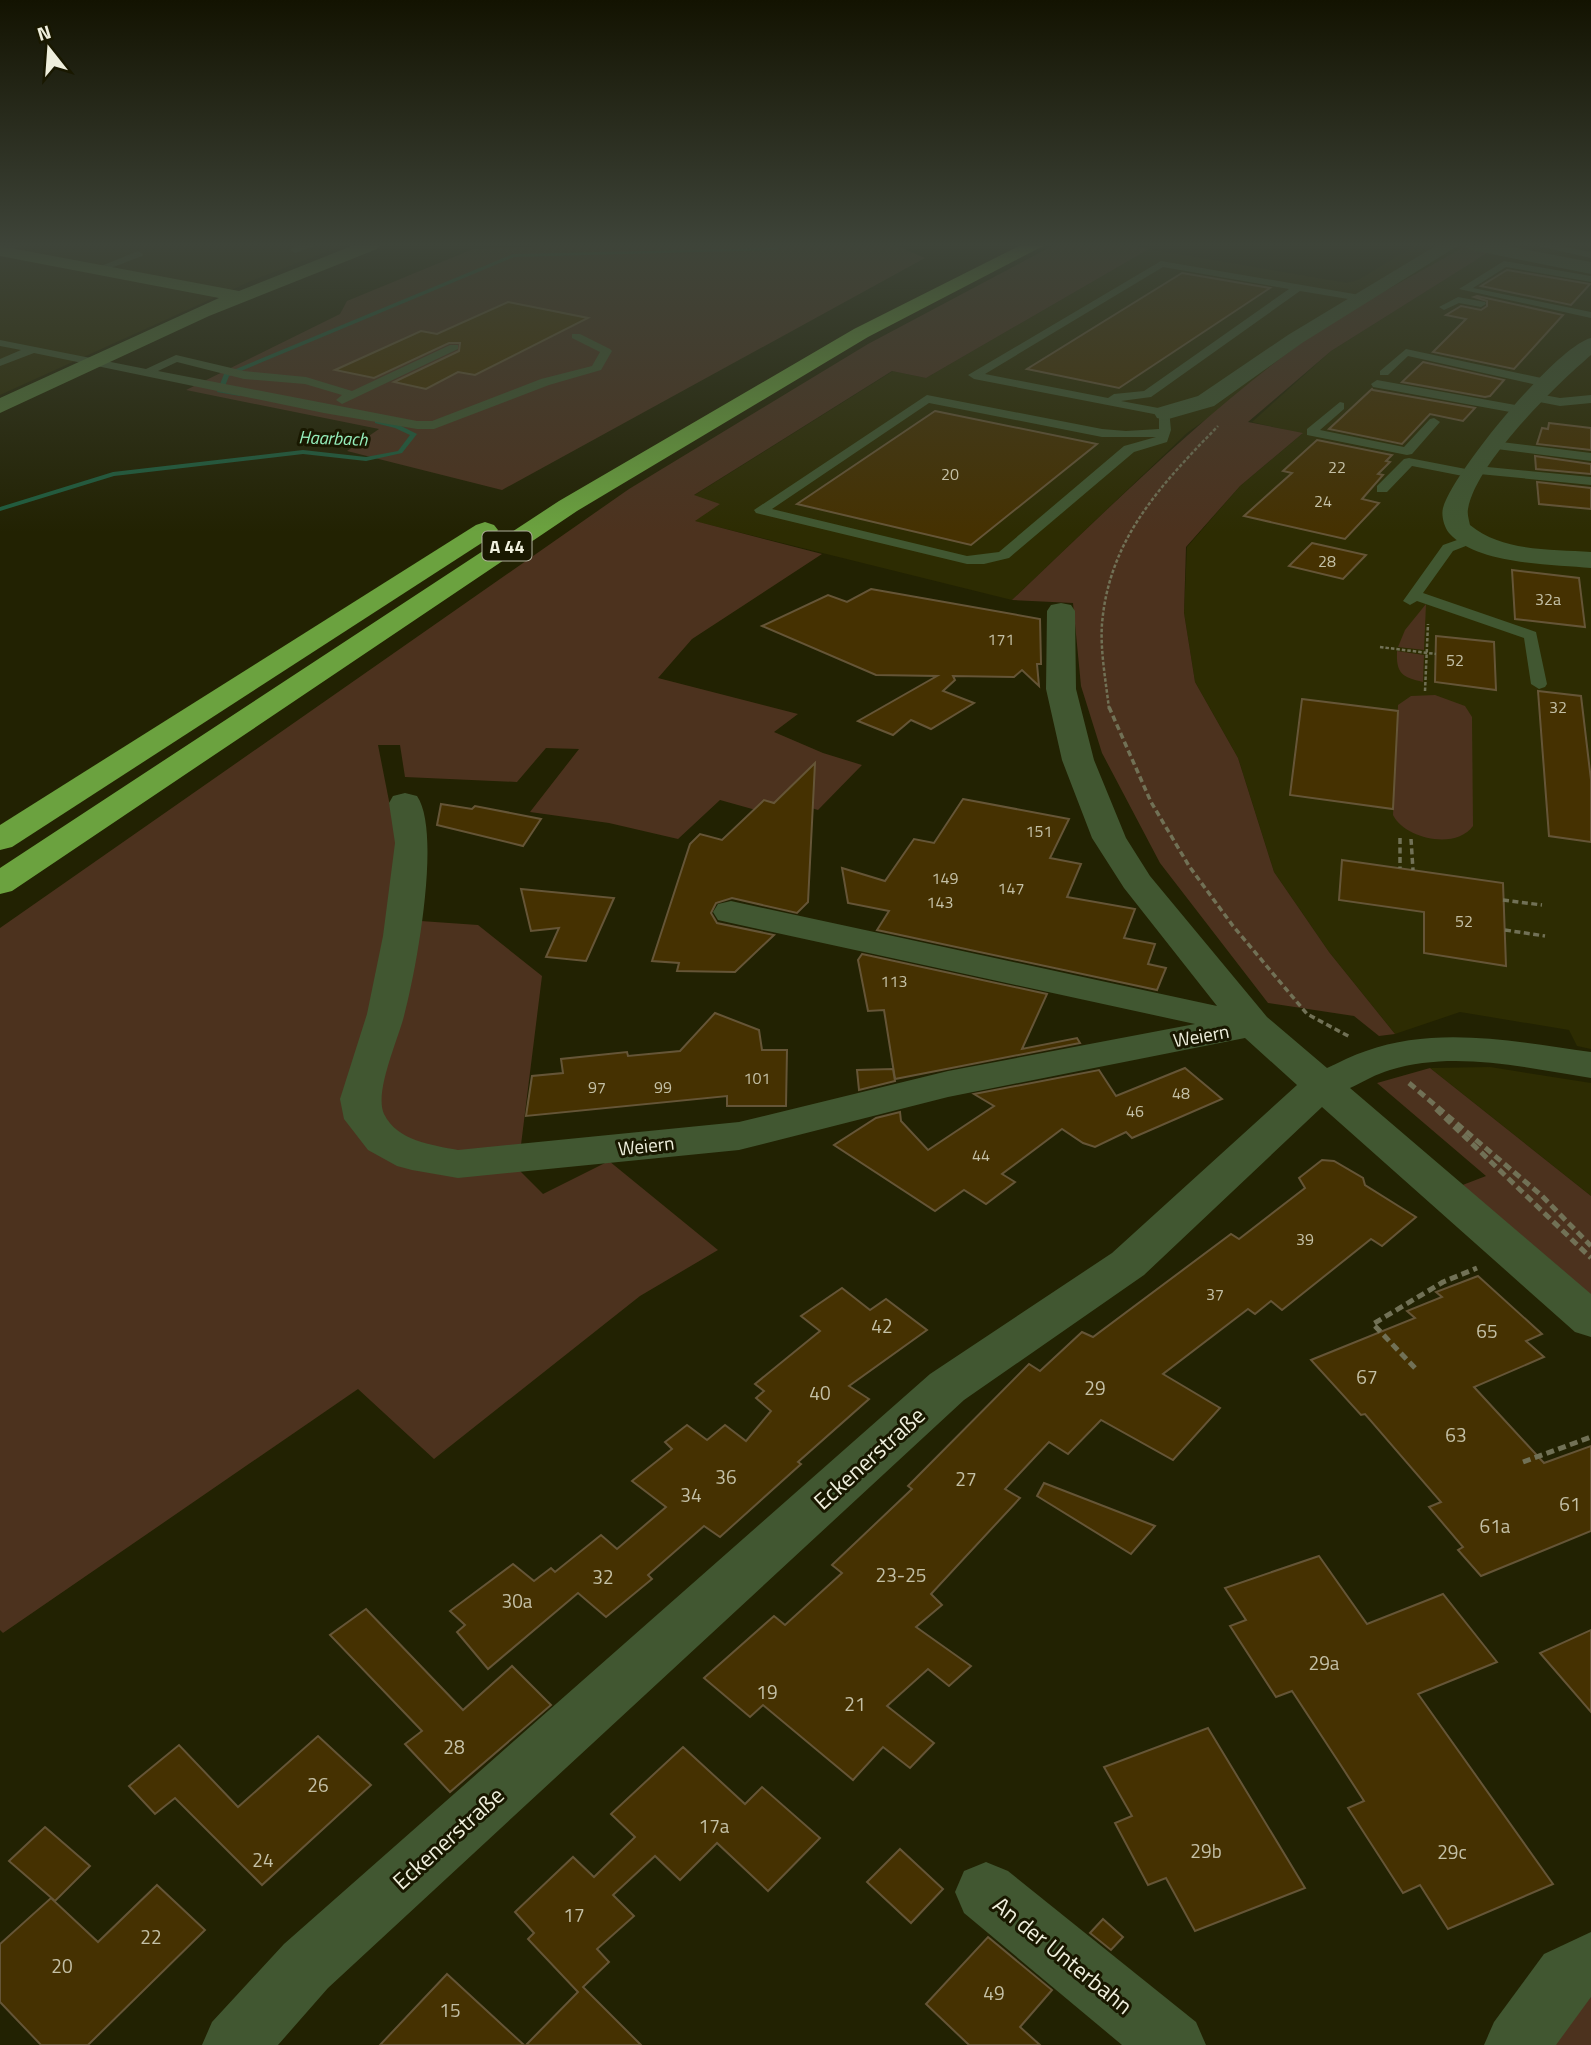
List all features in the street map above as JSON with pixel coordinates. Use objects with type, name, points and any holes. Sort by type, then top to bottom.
[{"type":"highway","points":[[545,492],[810,340]]},
{"type":"highway","name":"A 44","points":[[0,884],[568,506],[849,340]]},
{"type":"highway","name":"A 44","points":[[0,840],[510,514]]},
{"type":"main road","points":[[0,406],[142,340]]},
{"type":"street","points":[[1164,423],[1206,401],[1293,340]]},
{"type":"street","points":[[1591,344],[1534,397],[1479,462],[1455,506],[1454,517],[1459,531],[1471,539],[1510,551],[1591,560]]},
{"type":"street","name":"Weiern","points":[[1061,611],[1061,689],[1078,760],[1109,838],[1136,881],[1253,1025],[1591,1320]]},
{"type":"street","name":"Weiern","points":[[405,803],[412,843],[401,936],[386,1014],[360,1099],[365,1119],[383,1140],[412,1156],[458,1164],[738,1136],[948,1084],[1253,1025]]},
{"type":"street","name":"Weiern","points":[[731,912],[1253,1025]]},
{"type":"street","name":"Eckenerstraße","points":[[235,2045],[306,1966],[947,1387],[1128,1264],[1322,1085],[1381,1059],[1430,1051],[1480,1049],[1591,1065]]},
{"type":"street","name":"An der Unterbahn","points":[[986,1892],[1174,2045]]},
{"type":"street","points":[[1517,2045],[1566,1976],[1591,1964]]},
{"type":"lane","points":[[0,343],[99,361],[324,409],[417,425],[434,425],[545,382],[597,368],[606,351],[585,340]]},
{"type":"lane","points":[[1033,340],[974,376],[1094,400],[1164,423]]},
{"type":"lane","points":[[1094,400],[1147,394],[1223,340]]},
{"type":"lane","points":[[324,409],[454,347]]},
{"type":"lane","points":[[0,363],[33,349]]},
{"type":"lane","points":[[1534,397],[1406,352],[1380,378],[1560,402],[1591,398]]},
{"type":"lane","points":[[148,372],[176,358],[244,375],[306,381],[354,395]]},
{"type":"lane","points":[[306,381],[329,370]]},
{"type":"lane","points":[[927,400],[1102,433],[1126,435],[1164,423],[1163,439],[1129,449],[1004,555],[984,560],[967,560],[761,510],[927,400]]},
{"type":"lane","points":[[1340,406],[1311,432],[1406,451],[1434,422]]},
{"type":"lane","points":[[1410,447],[1429,451]]},
{"type":"lane","points":[[1382,489],[1409,462],[1591,457]]},
{"type":"lane","points":[[1479,462],[1591,481]]},
{"type":"lane","points":[[1471,539],[1448,548],[1412,598],[1531,635],[1539,684]]},
{"type":"path","points":[[1219,425],[1164,482],[1140,513],[1115,562],[1102,624],[1109,708],[1151,802],[1189,866],[1233,926],[1307,1014],[1361,1042],[1381,1059]]},
{"type":"path","points":[[1425,691],[1428,620]]},
{"type":"path","points":[[1380,648],[1436,654]]},
{"type":"path","points":[[1400,838],[1400,869]]},
{"type":"path","points":[[1411,839],[1413,870]]},
{"type":"path","points":[[1503,900],[1542,905]]},
{"type":"path","points":[[1505,930],[1545,936]]},
{"type":"path","points":[[1591,1246],[1541,1195],[1405,1080],[1591,1258]]},
{"type":"path","points":[[1415,1368],[1373,1324],[1443,1282],[1514,1253]]},
{"type":"path","points":[[1523,1462],[1591,1437]]},
{"type":"shaded area","points":[[0,340],[120,340],[0,395]]},
{"type":"shaded area","points":[[286,340],[775,340],[502,490],[347,451],[379,429],[186,390]]},
{"type":"shaded area","points":[[875,340],[991,340],[926,378],[892,371],[694,495],[720,504],[695,521],[822,554],[692,639],[658,678],[798,714],[774,732],[823,753],[862,765],[818,810],[779,798],[763,812],[720,800],[678,839],[609,823],[530,812],[579,749],[546,748],[517,782],[405,777],[400,745],[378,745],[400,857],[392,919],[478,925],[542,976],[518,1169],[543,1194],[609,1161],[718,1250],[640,1296],[434,1459],[358,1389],[3,1633],[0,1630],[0,928],[629,489]]},
{"type":"shaded area","points":[[991,340],[1316,340],[1187,433],[1012,600],[694,521],[693,496],[893,371],[926,378]]},
{"type":"shaded area","points":[[1348,340],[1591,340],[1591,1049],[1577,1046],[1569,1030],[1460,1012],[1395,1034],[1329,952],[1274,872],[1238,758],[1195,682],[1184,613],[1187,547],[1240,486],[1302,434],[1252,422],[1331,351]]},
{"type":"shaded area","points":[[1348,340],[1331,351],[1248,422],[1303,433],[1240,486],[1186,547],[1184,613],[1195,682],[1238,758],[1274,872],[1329,952],[1395,1034],[1379,1036],[1354,1016],[1268,1003],[1160,863],[1102,753],[1081,686],[1073,603],[1012,600],[1177,445],[1245,386],[1303,342]]},
{"type":"shaded area","points":[[1426,604],[1424,650],[1398,647],[1405,630]]},
{"type":"shaded area","points":[[1397,651],[1424,655],[1423,682],[1405,676],[1399,670]]},
{"type":"shaded area","points":[[1435,695],[1465,706],[1472,717],[1473,826],[1455,838],[1419,835],[1408,830],[1393,815],[1398,705],[1411,696]]},
{"type":"shaded area","points":[[1490,1067],[1591,1083],[1591,1196],[1430,1068]]},
{"type":"shaded area","points":[[1430,1068],[1591,1196],[1591,1300],[1460,1186],[1486,1176],[1377,1083]]},
{"type":"shaded area","points":[[1591,1995],[1591,2045],[1551,2045]]},
{"type":"building","points":[[400,340],[544,340],[475,375],[458,372],[426,389],[394,382],[459,351],[460,343],[449,343],[374,378],[335,370]]},
{"type":"building","points":[[1073,340],[1191,340],[1119,388],[1027,369]]},
{"type":"building","points":[[1445,340],[1540,340],[1514,369],[1433,352]]},
{"type":"building","points":[[1423,362],[1504,380],[1490,396],[1485,397],[1402,382]]},
{"type":"building","points":[[1372,389],[1475,408],[1463,421],[1430,414],[1402,444],[1329,429]]},
{"type":"building","points":[[935,411],[1097,444],[971,545],[797,504]]},
{"type":"building","points":[[1549,423],[1591,428],[1591,450],[1537,444],[1542,428],[1548,429]]},
{"type":"building","points":[[1317,440],[1392,455],[1386,461],[1390,462],[1378,474],[1383,475],[1362,499],[1379,503],[1345,539],[1244,516],[1292,473],[1283,471]]},
{"type":"building","points":[[1535,456],[1591,464],[1591,474],[1536,469]]},
{"type":"building","points":[[1537,482],[1591,488],[1591,509],[1539,504]]},
{"type":"building","points":[[1312,543],[1366,555],[1343,579],[1289,566]]},
{"type":"building","points":[[1512,570],[1579,578],[1585,627],[1515,619]]},
{"type":"building","points":[[871,589],[1040,619],[1041,664],[1037,664],[1039,686],[1022,670],[1014,677],[953,676],[955,680],[943,691],[974,703],[931,729],[911,720],[893,735],[858,721],[937,676],[876,675],[762,626],[828,595],[847,602]]},
{"type":"building","points":[[1436,636],[1494,642],[1496,690],[1435,682]]},
{"type":"building","points":[[1538,691],[1581,696],[1591,780],[1591,842],[1549,836]]},
{"type":"building","points":[[1302,699],[1398,711],[1393,809],[1290,795]]},
{"type":"building","points":[[815,763],[808,902],[797,913],[732,898],[716,903],[711,913],[717,923],[774,935],[735,972],[677,971],[679,963],[652,961],[690,844],[700,834],[722,840],[764,800],[774,803]]},
{"type":"building","points":[[963,799],[1069,819],[1050,858],[1081,864],[1067,897],[1135,909],[1124,938],[1155,944],[1148,964],[1166,968],[1157,990],[877,930],[889,911],[848,903],[842,868],[885,881],[914,839],[934,843]]},
{"type":"building","points":[[441,804],[472,809],[475,806],[541,819],[523,846],[437,825]]},
{"type":"building","points":[[1342,860],[1503,883],[1506,966],[1424,953],[1424,912],[1339,900]]},
{"type":"building","points":[[521,889],[614,898],[586,961],[546,957],[559,928],[531,931]]},
{"type":"building","points":[[862,954],[1047,994],[1022,1049],[1077,1038],[1080,1043],[895,1079],[884,1010],[868,1011],[858,960]]},
{"type":"building","points":[[715,1013],[759,1030],[762,1050],[787,1050],[786,1106],[727,1106],[727,1096],[526,1116],[532,1076],[563,1073],[561,1059],[627,1052],[628,1056],[680,1051]]},
{"type":"building","points":[[1185,1068],[1222,1099],[1132,1138],[1126,1132],[1095,1147],[1083,1143],[1062,1129],[1002,1174],[1015,1182],[986,1204],[964,1190],[935,1211],[834,1145],[876,1118],[900,1112],[901,1121],[928,1150],[994,1106],[974,1094],[1099,1070],[1116,1096]]},
{"type":"building","points":[[893,1069],[895,1081],[859,1090],[857,1070]]},
{"type":"building","points":[[1322,1160],[1334,1161],[1363,1178],[1365,1185],[1416,1217],[1382,1246],[1371,1239],[1282,1310],[1271,1301],[1255,1314],[1248,1309],[1163,1374],[1220,1408],[1173,1460],[1101,1420],[1068,1454],[1049,1442],[1005,1489],[1020,1498],[931,1594],[942,1605],[916,1627],[971,1666],[949,1686],[928,1669],[887,1706],[934,1743],[910,1768],[883,1747],[853,1780],[763,1705],[750,1717],[704,1678],[774,1616],[785,1625],[842,1573],[832,1565],[912,1489],[908,1486],[1029,1364],[1040,1371],[1082,1332],[1093,1337],[1231,1234],[1239,1239],[1305,1188],[1299,1178]]},
{"type":"building","points":[[1478,1276],[1542,1334],[1526,1341],[1544,1357],[1474,1387],[1544,1463],[1591,1446],[1591,1531],[1481,1576],[1458,1550],[1463,1547],[1429,1507],[1441,1502],[1365,1414],[1361,1415],[1311,1360],[1415,1318],[1407,1311],[1442,1297],[1436,1292]]},
{"type":"building","points":[[842,1288],[870,1310],[886,1299],[927,1330],[849,1386],[869,1399],[720,1537],[704,1526],[648,1575],[652,1579],[606,1617],[578,1593],[488,1669],[457,1632],[465,1625],[450,1611],[513,1564],[534,1581],[551,1568],[555,1572],[601,1535],[617,1549],[666,1507],[632,1481],[672,1449],[665,1442],[687,1425],[707,1440],[725,1425],[746,1441],[771,1411],[756,1398],[764,1391],[755,1384],[820,1331],[801,1316]]},
{"type":"building","points":[[1044,1483],[1155,1526],[1131,1554],[1037,1496]]},
{"type":"building","points":[[1319,1556],[1367,1624],[1443,1594],[1497,1662],[1418,1694],[1553,1884],[1448,1929],[1420,1885],[1403,1893],[1348,1808],[1364,1801],[1292,1691],[1276,1697],[1230,1626],[1246,1620],[1225,1588]]},
{"type":"building","points":[[366,1609],[463,1710],[512,1666],[551,1705],[450,1792],[405,1744],[422,1731],[330,1635]]},
{"type":"building","points":[[1591,1630],[1591,1712],[1540,1653]]},
{"type":"building","points":[[1208,1728],[1305,1888],[1195,1931],[1166,1878],[1148,1885],[1115,1823],[1132,1816],[1104,1767]]},
{"type":"building","points":[[318,1736],[371,1785],[262,1885],[175,1798],[155,1814],[129,1786],[179,1745],[238,1807]]},
{"type":"building","points":[[683,1747],[745,1804],[762,1787],[820,1838],[768,1891],[717,1843],[680,1880],[655,1856],[613,1895],[634,1916],[597,1949],[609,1962],[583,1987],[641,2045],[526,2045],[578,1992],[528,1939],[534,1933],[515,1912],[573,1857],[594,1877],[635,1837],[611,1814]]},
{"type":"building","points":[[45,1827],[90,1866],[55,1901],[9,1861]]},
{"type":"building","points":[[900,1849],[943,1889],[911,1923],[867,1882]]},
{"type":"building","points":[[157,1885],[205,1930],[88,2045],[41,2045],[0,2002],[0,1944],[51,1898],[98,1942]]},
{"type":"building","points":[[1103,1919],[1123,1937],[1111,1950],[1090,1933]]},
{"type":"building","points":[[988,1937],[1052,1990],[1020,2027],[1040,2045],[969,2045],[926,2004]]},
{"type":"building","points":[[447,1974],[524,2045],[380,2045]]},
{"type":"waterway","name":"Haarbach","points":[[238,395],[220,392],[226,375],[309,340]]},
{"type":"waterway","name":"Haarbach","points":[[0,509],[113,474],[303,452],[366,459],[400,452],[414,434],[397,426],[377,422]]}]
